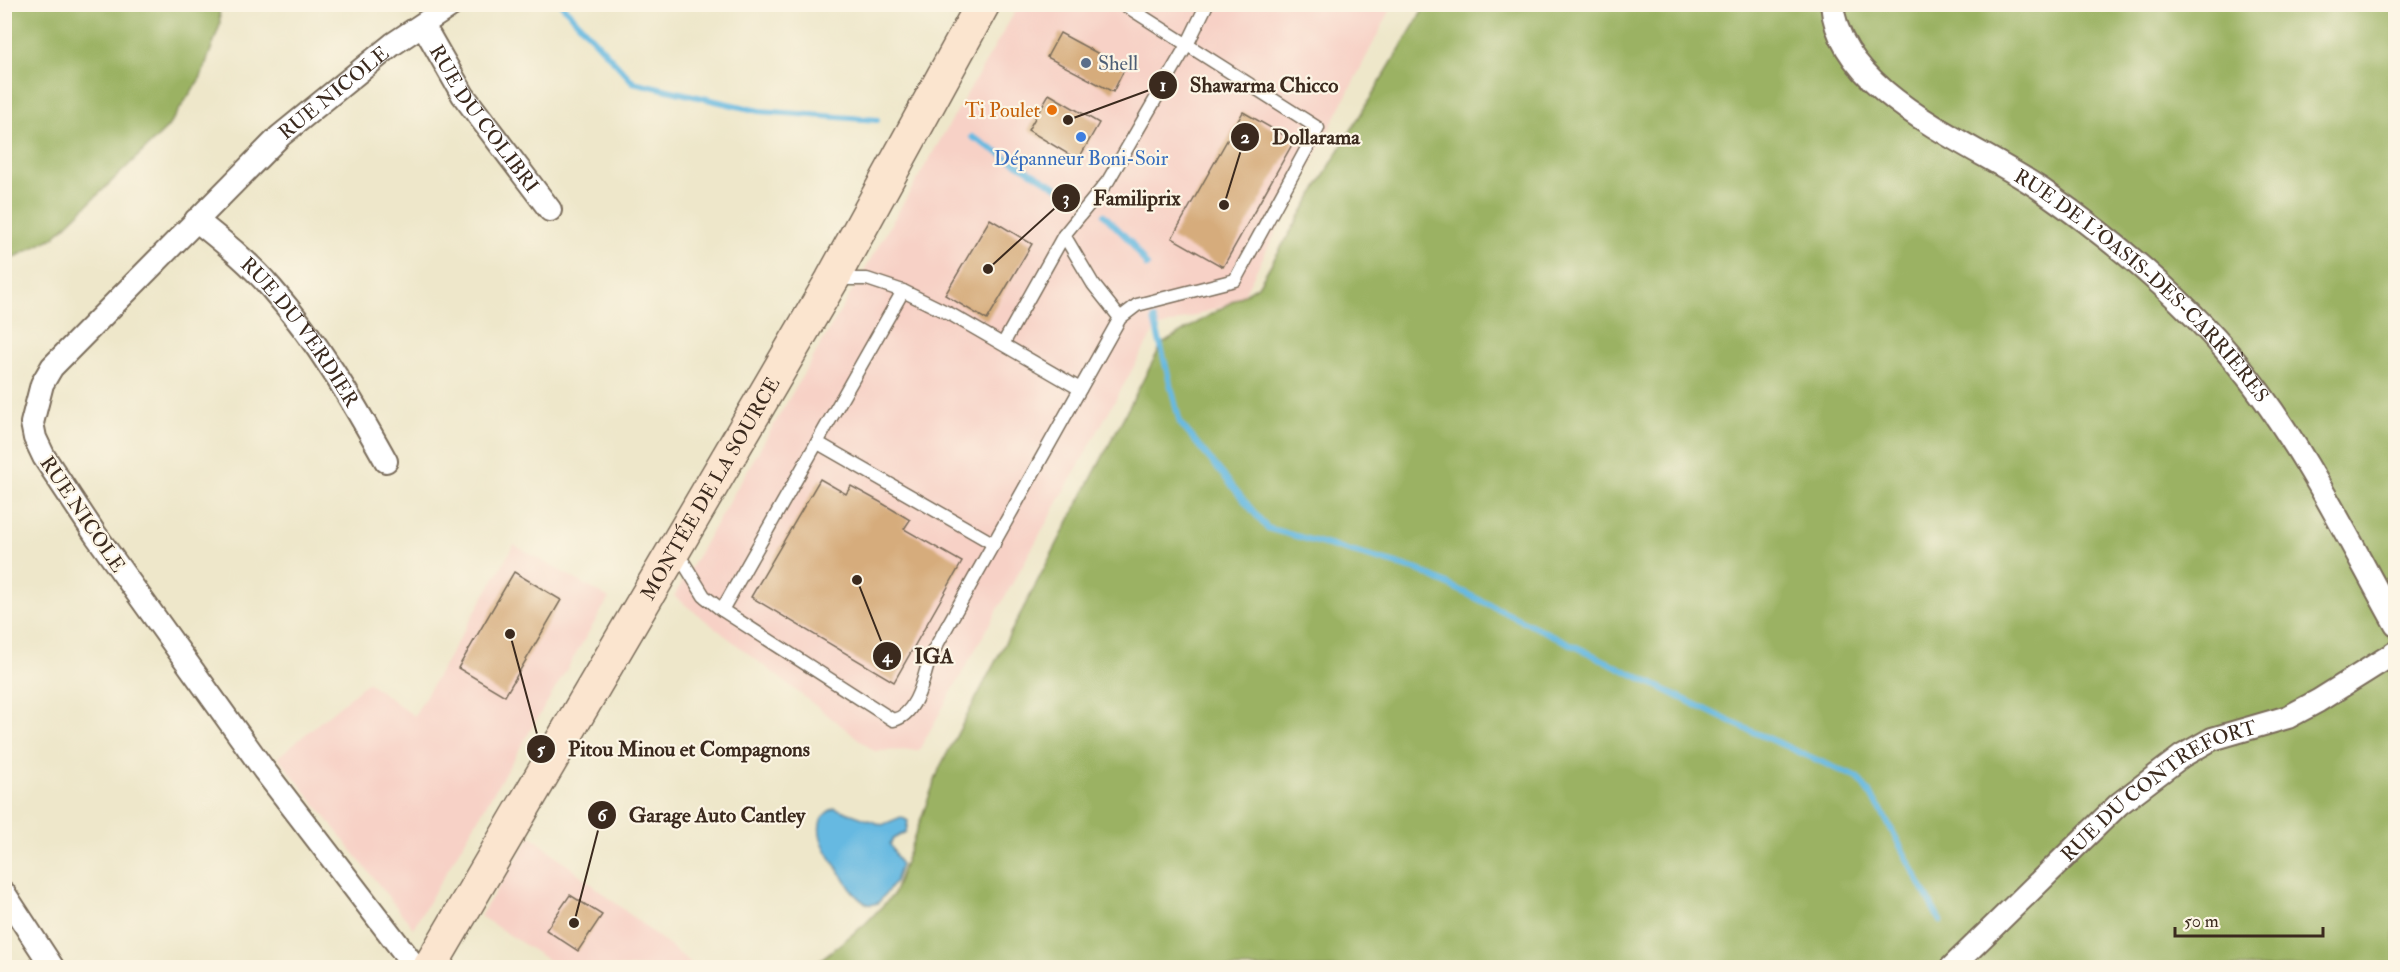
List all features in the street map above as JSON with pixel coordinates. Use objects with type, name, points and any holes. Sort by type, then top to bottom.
[{"type":"main road","name":"MONTÉE DE LA SOURCE","points":[[429,968],[832,280],[983,4]]},
{"type":"street","name":"RUE NICOLE","points":[[416,968],[264,770],[95,534],[44,457],[35,438],[32,423],[42,384],[52,367],[280,136],[393,44],[453,4]]},
{"type":"street","name":"RUE DE L'OASIS-DES-CARRIÈRES","points":[[1832,4],[1834,23],[1845,46],[1861,69],[1901,104],[1942,133],[2040,189],[2087,223],[2191,312],[2238,365],[2281,424],[2396,625]]},
{"type":"street","name":"RUE DU COLIBRI","points":[[423,25],[464,95],[550,210]]},
{"type":"street","name":"RUE DU VERDIER","points":[[196,220],[271,288],[319,349],[358,409],[386,461]]},
{"type":"street","name":"RUE DU CONTREFORT","points":[[1951,968],[2120,804],[2182,756],[2212,739],[2288,717],[2396,652]]},
{"type":"street","points":[[4,893],[53,968]]},
{"type":"lane","points":[[675,548],[704,596],[722,610],[893,720],[898,719],[910,709],[930,657],[1120,318],[1137,305],[1235,280],[1318,128],[1124,4]]},
{"type":"lane","points":[[1003,344],[1064,235],[1108,181],[1187,45],[1207,4]]},
{"type":"lane","points":[[1064,235],[1092,284],[1120,318]]},
{"type":"lane","points":[[832,280],[867,279],[903,291],[1003,344],[1080,389]]},
{"type":"lane","points":[[722,610],[903,291]]},
{"type":"lane","points":[[818,443],[994,543]]},
{"type":"shaded area","points":[[1019,5],[1393,5],[1241,300],[1155,329],[919,750],[874,751],[674,596]]},
{"type":"shaded area","points":[[514,545],[609,598],[413,928],[278,757],[368,682],[414,716]]},
{"type":"shaded area","points":[[531,836],[696,967],[559,967],[480,916]]},
{"type":"green space","points":[[5,4],[219,5],[220,25],[201,77],[167,128],[53,238],[5,262]]},
{"type":"green space","points":[[1426,5],[2395,5],[2395,967],[810,968],[864,925],[893,895],[940,767],[1162,344],[1258,286]]},
{"type":"water","points":[[835,808],[882,825],[901,817],[908,821],[906,832],[893,839],[890,844],[901,865],[895,882],[878,903],[868,904],[856,895],[825,847],[821,838],[821,821]]},
{"type":"building","name":"Shell","points":[[1060,33],[1125,68],[1113,92],[1047,57]]},
{"type":"building","points":[[1049,94],[1099,123],[1078,160],[1028,130]]},
{"type":"building","points":[[1243,112],[1294,141],[1223,267],[1172,238]]},
{"type":"building","points":[[990,219],[1032,244],[987,320],[945,295]]},
{"type":"building","points":[[820,479],[846,494],[851,486],[880,502],[910,520],[904,529],[962,562],[894,682],[751,597]]},
{"type":"building","points":[[514,572],[561,600],[505,696],[458,668]]},
{"type":"building","points":[[570,895],[602,915],[578,951],[546,930]]},
{"type":"waterway","points":[[561,4],[633,82],[759,111],[877,120]]},
{"type":"waterway","points":[[972,137],[1070,195]]},
{"type":"waterway","points":[[1104,215],[1130,241],[1147,266]]},
{"type":"waterway","points":[[1154,319],[1180,423],[1267,528],[1418,570],[1733,723],[1858,778],[1880,808],[1940,921]]},
{"type":"place","name":"Shell","points":[[1086,63]]},
{"type":"place","name":"Ti Poulet","points":[[1052,110]]},
{"type":"place","name":"Shawarma Chicco","points":[[1068,120]]},
{"type":"place","name":"Dépanneur Boni-Soir","points":[[1081,137]]},
{"type":"place","name":"Dollarama","points":[[1224,205]]},
{"type":"place","name":"Familiprix","points":[[988,269]]},
{"type":"place","name":"IGA","points":[[857,580]]},
{"type":"place","name":"Pitou Minou et Compagnons","points":[[510,634]]},
{"type":"place","name":"Garage Auto Cantley","points":[[574,923]]}]
